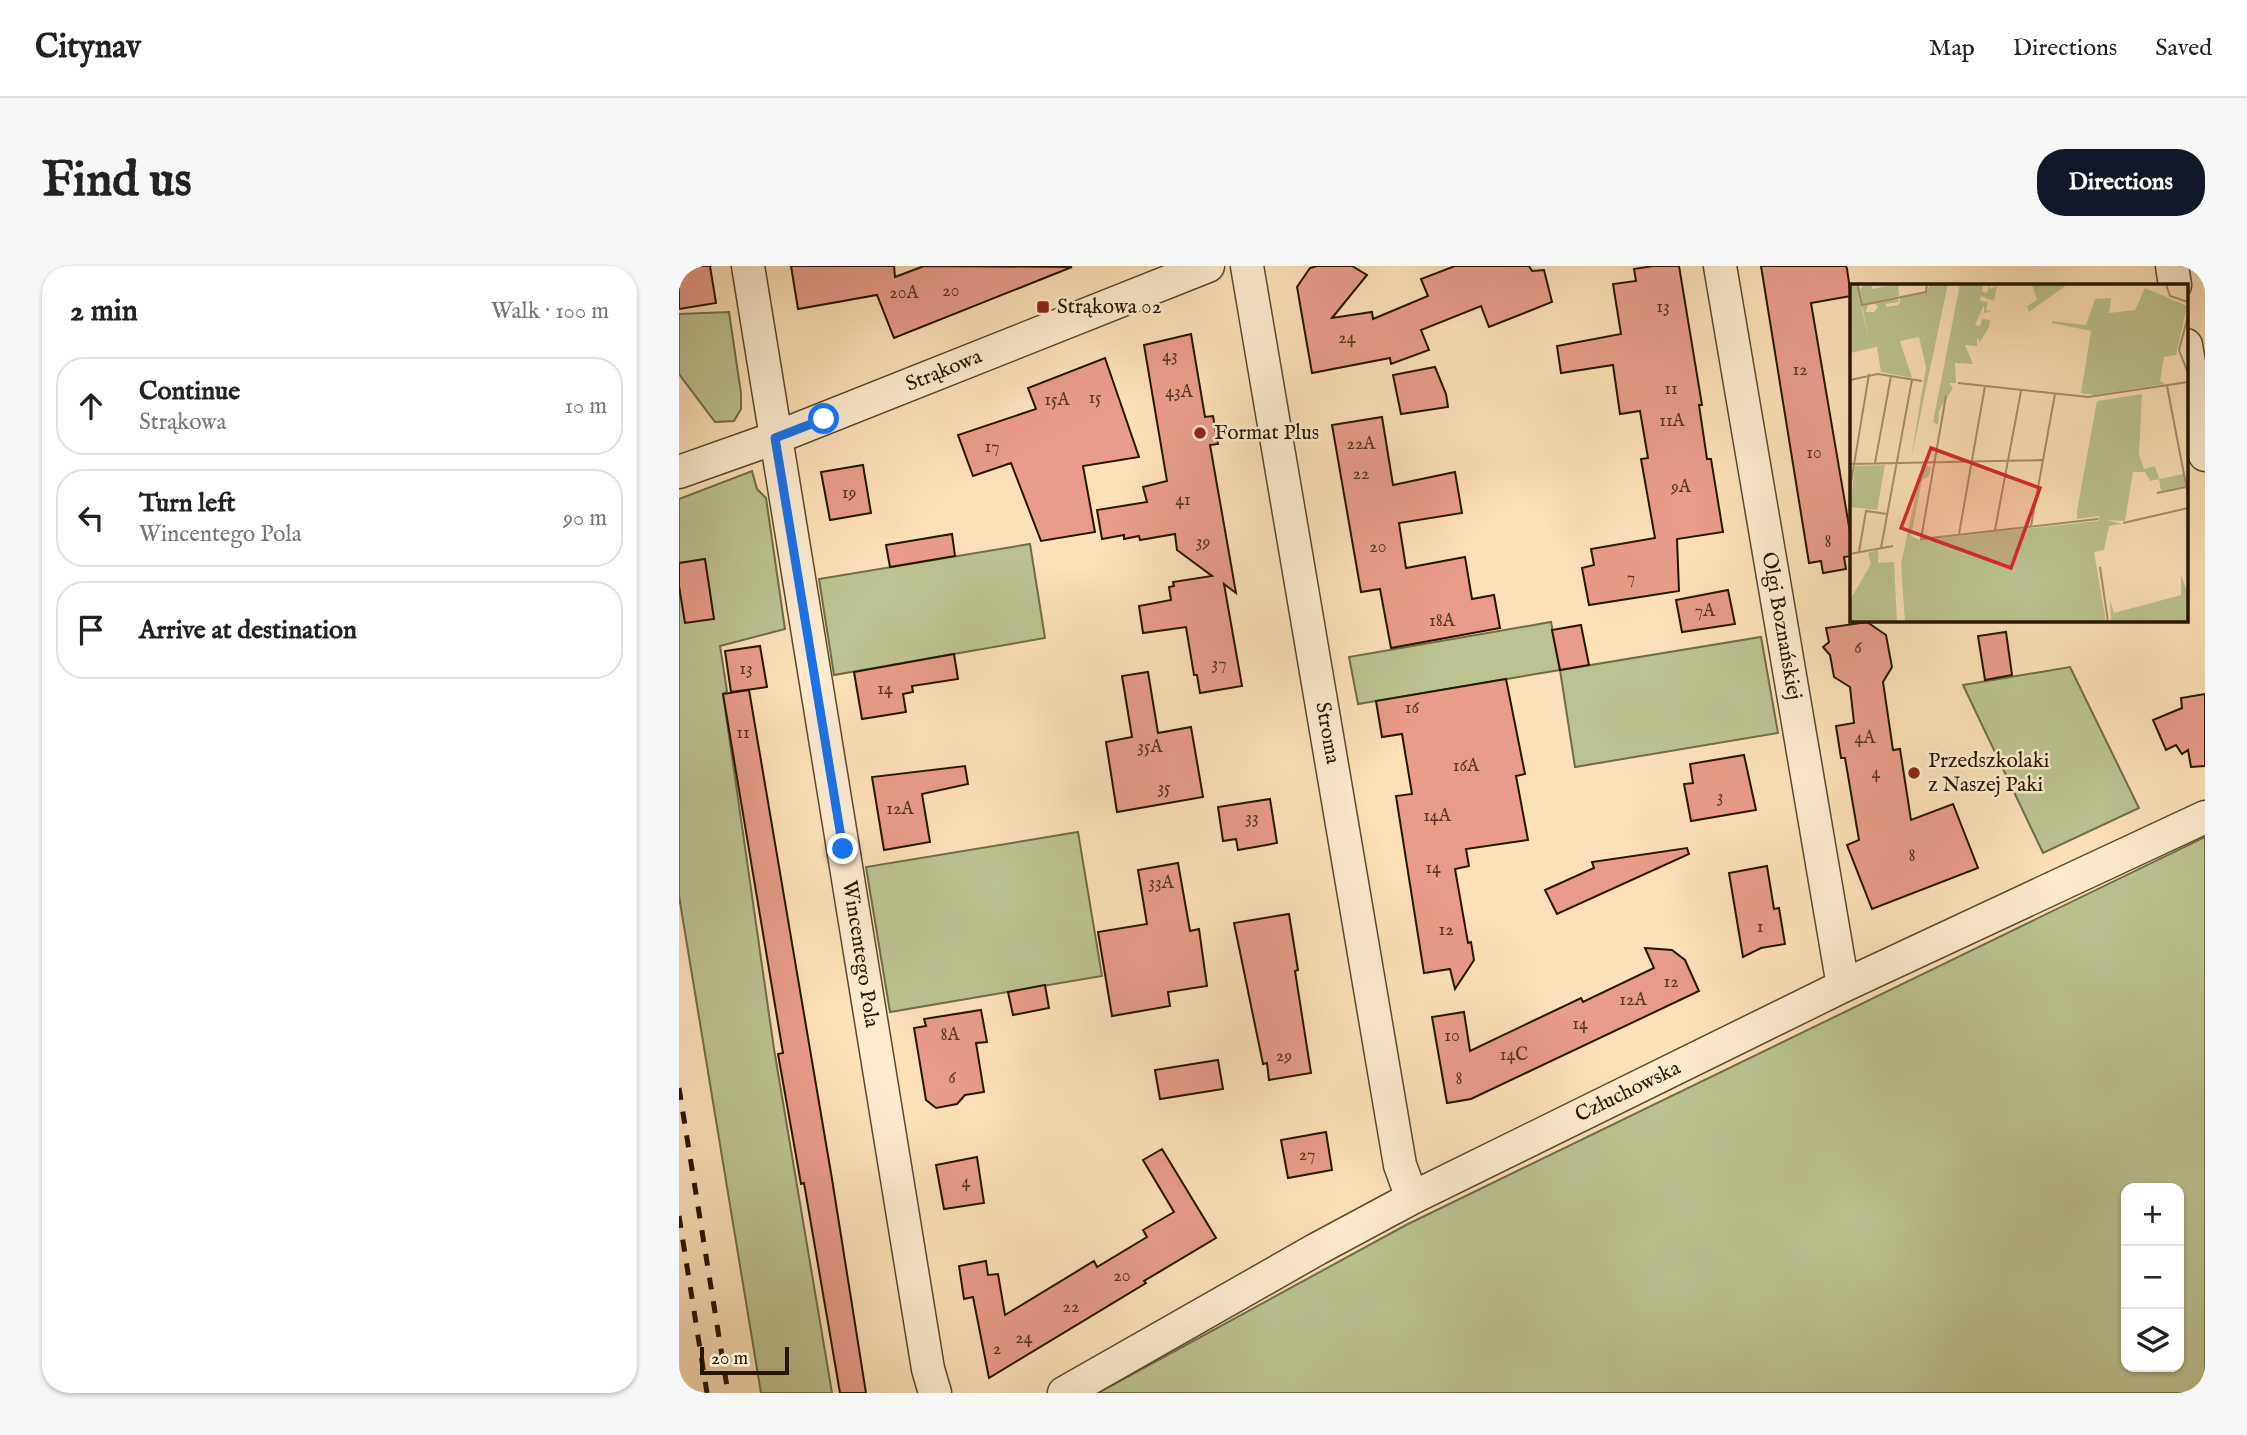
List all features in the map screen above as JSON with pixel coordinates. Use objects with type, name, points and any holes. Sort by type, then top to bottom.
[{"type":"street","name":"Wincentego Pola","points":[[748,266],[928,1369],[935,1393]]},
{"type":"street","name":"Strąkowa","points":[[679,472],[775,438],[1208,266]]},
{"type":"street","name":"Stroma","points":[[1247,266],[1398,1151],[1412,1198]]},
{"type":"street","name":"Olgi Boznańskiej","points":[[1720,266],[1843,986]]},
{"type":"street","points":[[2172,266],[2175,284]]},
{"type":"street","points":[[2187,351],[2205,455]]},
{"type":"street","name":"Człuchowska","points":[[1064,1393],[1305,1255],[1412,1198],[1843,986],[2205,817]]},
{"type":"green space","points":[[729,312],[741,409],[734,421],[715,422],[679,374],[679,314]]},
{"type":"green space","points":[[752,471],[757,489],[766,498],[785,629],[720,646],[727,691],[723,694],[774,1049],[832,1393],[761,1393],[679,896],[679,499]]},
{"type":"green space","points":[[1030,544],[1045,638],[834,675],[819,579]]},
{"type":"green space","points":[[1551,622],[1560,670],[1358,704],[1349,657]]},
{"type":"green space","points":[[1761,637],[1778,733],[1575,767],[1560,670]]},
{"type":"green space","points":[[2070,667],[2139,808],[2043,853],[1963,685]]},
{"type":"green space","points":[[1078,832],[1102,976],[890,1012],[866,867]]},
{"type":"green space","points":[[2205,837],[2205,1393],[1098,1393],[1406,1225]]},
{"type":"building","points":[[679,266],[710,266],[716,303],[679,309]]},
{"type":"building","points":[[791,266],[894,266],[895,277],[924,266],[1072,267],[894,338],[877,295],[798,309]]},
{"type":"building","points":[[1352,266],[1367,275],[1332,318],[1372,312],[1373,319],[1428,296],[1421,279],[1455,266],[1529,266],[1532,271],[1544,270],[1552,302],[1489,327],[1481,306],[1421,330],[1429,350],[1391,364],[1390,358],[1312,373],[1297,287],[1310,268]]},
{"type":"building","points":[[1679,266],[1702,405],[1699,405],[1707,459],[1711,459],[1723,532],[1677,539],[1679,591],[1589,605],[1582,568],[1594,565],[1591,549],[1655,538],[1641,459],[1648,458],[1640,411],[1620,414],[1613,365],[1561,373],[1557,346],[1621,334],[1613,284],[1636,281],[1634,269]]},
{"type":"building","points":[[1761,266],[1846,266],[1847,269],[1850,296],[1811,303],[1850,532],[1850,556],[1844,557],[1846,569],[1823,573],[1821,561],[1809,563]]},
{"type":"building","points":[[1191,334],[1205,417],[1213,416],[1218,444],[1210,445],[1236,593],[1224,584],[1242,686],[1200,693],[1197,675],[1194,675],[1186,627],[1143,633],[1139,606],[1171,600],[1169,587],[1174,586],[1173,582],[1212,576],[1177,550],[1175,534],[1140,540],[1139,536],[1124,539],[1124,535],[1102,539],[1097,510],[1147,502],[1143,487],[1167,481],[1144,345]]},
{"type":"building","points":[[1105,358],[1139,457],[1083,466],[1095,532],[1041,541],[1011,463],[973,476],[958,435],[1036,409],[1028,388]]},
{"type":"building","points":[[1435,367],[1446,394],[1448,407],[1401,414],[1393,375]]},
{"type":"building","points":[[1382,417],[1393,485],[1455,472],[1462,513],[1399,523],[1406,568],[1465,557],[1472,599],[1494,595],[1500,628],[1391,648],[1380,589],[1361,592],[1332,425]]},
{"type":"building","points":[[863,465],[871,513],[830,520],[821,472]]},
{"type":"building","points":[[952,534],[955,556],[890,567],[886,545]]},
{"type":"building","points":[[705,559],[714,619],[685,623],[679,586],[679,563]]},
{"type":"building","points":[[1728,590],[1735,624],[1682,632],[1676,600]]},
{"type":"building","points":[[1867,622],[1886,635],[1892,667],[1883,682],[1893,750],[1900,749],[1911,820],[1953,804],[1978,868],[1872,909],[1847,845],[1859,840],[1845,758],[1841,758],[1836,726],[1854,723],[1850,687],[1834,677],[1830,655],[1823,647],[1829,642],[1826,628]]},
{"type":"building","points":[[1581,625],[1589,665],[1560,670],[1552,630]]},
{"type":"building","points":[[2006,632],[2012,675],[1985,680],[1978,636]]},
{"type":"building","points":[[760,646],[767,687],[731,692],[725,651]]},
{"type":"building","points":[[954,654],[958,679],[912,686],[913,692],[903,694],[906,712],[862,719],[854,672]]},
{"type":"building","points":[[1148,672],[1158,733],[1191,727],[1203,797],[1117,812],[1106,742],[1132,737],[1122,676]]},
{"type":"building","points":[[1506,679],[1525,774],[1516,776],[1528,840],[1466,849],[1469,866],[1455,869],[1468,943],[1471,942],[1474,960],[1455,989],[1450,969],[1424,973],[1396,796],[1412,794],[1402,734],[1382,737],[1376,701]]},
{"type":"building","points":[[749,690],[866,1393],[840,1393],[804,1183],[801,1184],[778,1054],[783,1053],[723,694]]},
{"type":"building","points":[[2205,694],[2205,766],[2191,767],[2188,750],[2182,754],[2176,745],[2166,750],[2153,720],[2182,708],[2181,698]]},
{"type":"building","points":[[1744,755],[1756,810],[1691,821],[1684,784],[1693,783],[1690,764]]},
{"type":"building","points":[[965,766],[968,784],[922,794],[930,842],[884,850],[872,777]]},
{"type":"building","points":[[1270,799],[1277,843],[1238,850],[1236,839],[1223,841],[1218,807]]},
{"type":"building","points":[[1687,848],[1689,854],[1557,914],[1545,890],[1594,868],[1592,862]]},
{"type":"building","points":[[1178,863],[1190,931],[1199,929],[1207,986],[1168,992],[1170,1006],[1112,1016],[1098,932],[1147,924],[1138,870]]},
{"type":"building","points":[[1767,866],[1774,909],[1779,908],[1785,944],[1761,948],[1743,957],[1729,873]]},
{"type":"building","points":[[1289,914],[1311,1073],[1269,1080],[1267,1063],[1263,1064],[1234,923]]},
{"type":"building","points":[[1645,948],[1672,950],[1685,960],[1699,991],[1471,1099],[1447,1103],[1432,1017],[1464,1012],[1470,1051],[1581,998],[1583,1002],[1654,968]]},
{"type":"building","points":[[1045,985],[1049,1008],[1013,1015],[1008,992]]},
{"type":"building","points":[[981,1010],[987,1042],[976,1043],[984,1092],[965,1095],[957,1104],[936,1108],[926,1100],[914,1028],[926,1026],[924,1019]]},
{"type":"building","points":[[1218,1060],[1223,1089],[1160,1099],[1155,1070]]},
{"type":"building","points":[[1326,1132],[1332,1170],[1288,1178],[1281,1140]]},
{"type":"building","points":[[1162,1149],[1216,1238],[989,1378],[973,1297],[964,1299],[959,1266],[986,1261],[988,1275],[998,1274],[1005,1315],[1094,1261],[1097,1267],[1147,1237],[1143,1230],[1174,1212],[1143,1160]]},
{"type":"building","points":[[977,1157],[984,1203],[944,1209],[936,1165]]},
{"type":"railway","points":[[679,1088],[728,1393]]},
{"type":"railway","points":[[679,1216],[707,1393]]},
{"type":"place","name":"Strąkowa 02","points":[[1043,307]]},
{"type":"place","name":"Format Plus","points":[[1200,433]]},
{"type":"place","name":"Przedszkolaki z Naszej Paki","points":[[1914,773]]},
{"type":"route","points":[[824,419],[775,438],[843,849]]}]
